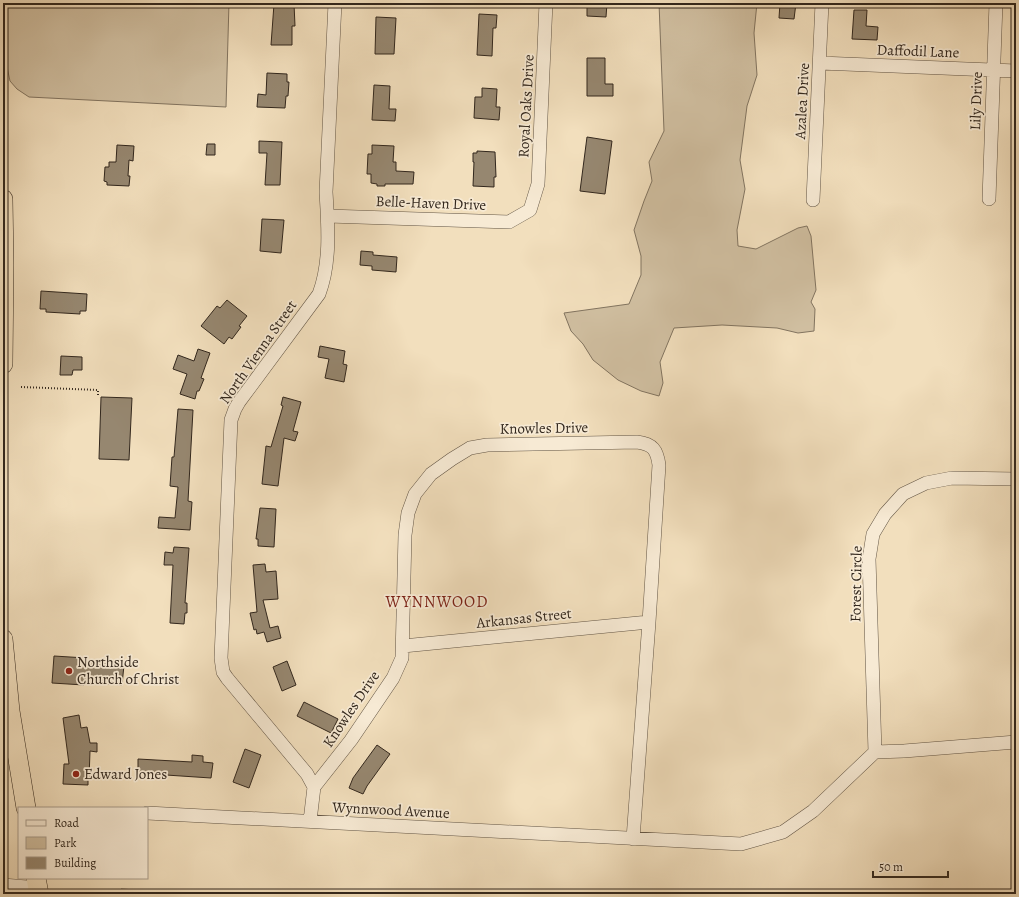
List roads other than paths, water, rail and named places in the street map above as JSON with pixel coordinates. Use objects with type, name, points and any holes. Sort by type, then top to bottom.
[{"type":"highway","points":[[3,199],[3,364]]},
{"type":"highway","points":[[3,639],[10,711],[26,807]]},
{"type":"street","name":"North Vienna Street","points":[[314,787],[307,774],[227,678],[223,672],[221,658],[230,420],[239,402],[319,294],[323,282],[328,216],[326,192],[335,3]]},
{"type":"street","name":"Royal Oaks Drive","points":[[530,210],[538,184],[546,3]]},
{"type":"street","name":"Azalea Drive","points":[[813,200],[822,3]]},
{"type":"street","name":"Lily Drive","points":[[989,199],[996,3]]},
{"type":"street","name":"Daffodil Lane","points":[[820,63],[1016,71]]},
{"type":"street","name":"Belle-Haven Drive","points":[[328,216],[510,222],[530,210]]},
{"type":"street","name":"Knowles Drive","points":[[314,787],[351,740],[392,678],[402,658],[405,535],[408,513],[415,494],[431,474],[470,448],[487,445],[648,443],[658,456],[659,465],[633,839]]},
{"type":"street","name":"Forest Circle","points":[[875,752],[870,559],[873,534],[885,514],[903,494],[926,483],[952,478],[1016,479]]},
{"type":"street","name":"Arkansas Street","points":[[403,646],[649,622]]},
{"type":"street","points":[[633,839],[742,844],[783,832],[813,811],[875,752],[1016,742]]},
{"type":"street","points":[[310,821],[314,787]]},
{"type":"street","name":"Wynnwood Avenue","points":[[148,813],[633,839]]},
{"type":"street","points":[[3,885],[38,887]]},
{"type":"place","name":"Northside Church of Christ","points":[[69,671]]},
{"type":"place","name":"Edward Jones","points":[[76,774]]},
{"type":"district","name":"WYNNWOOD","points":[[437,601]]}]
